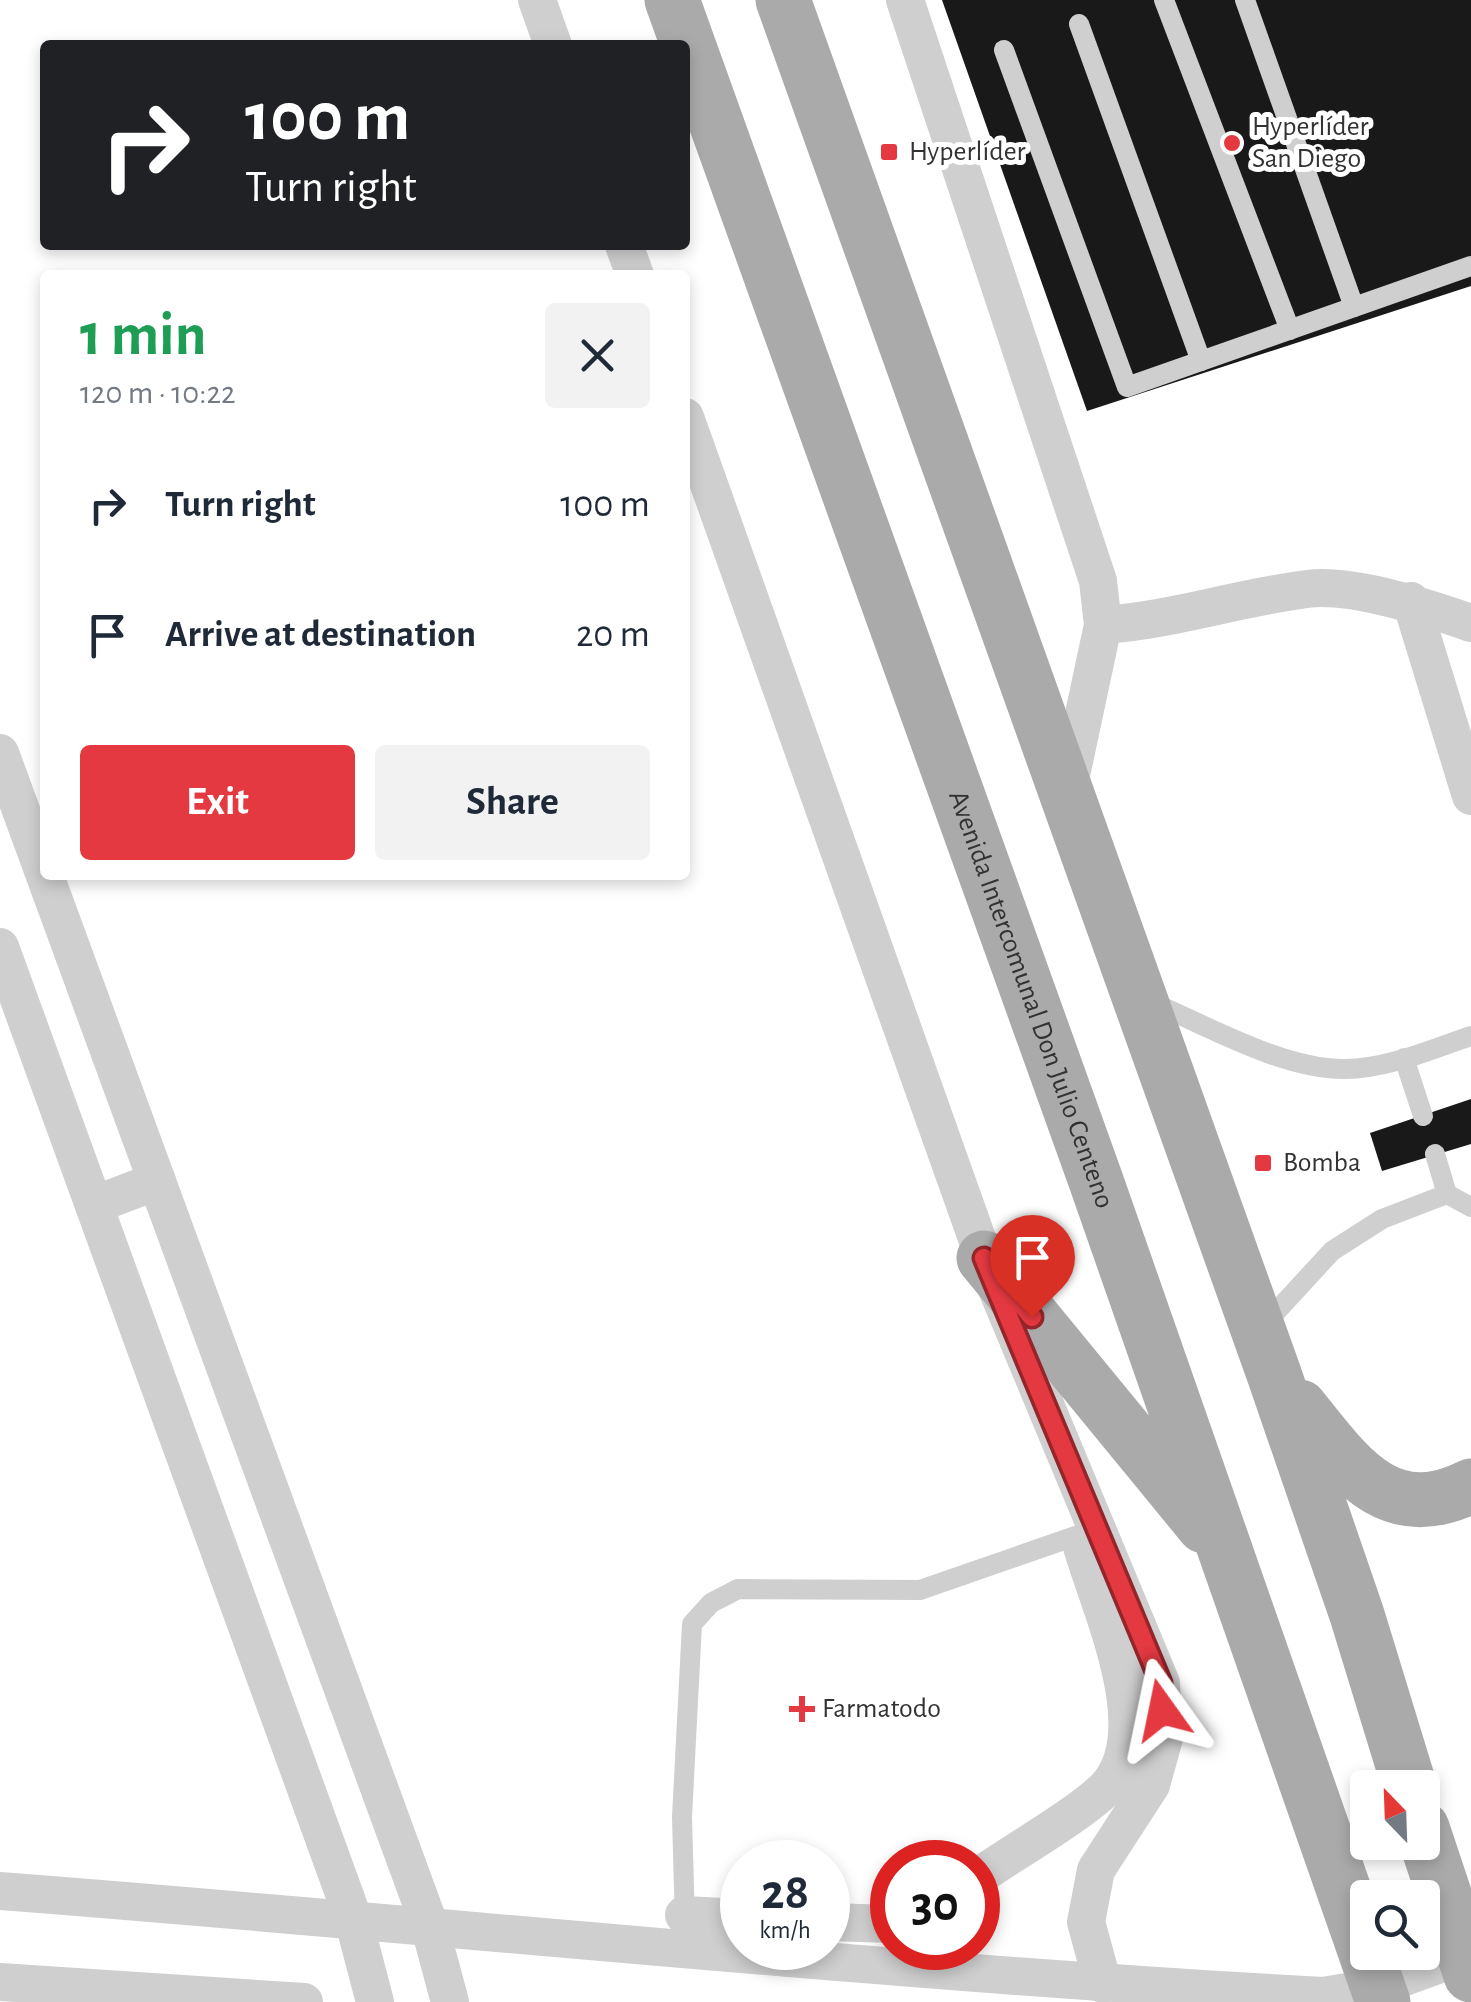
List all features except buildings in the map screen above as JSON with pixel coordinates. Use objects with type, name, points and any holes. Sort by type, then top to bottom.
[{"type":"main road","name":"Avenida Intercomunal Don Julio Centeno","points":[[672,0],[686,40]]},
{"type":"main road","points":[[783,0],[1266,1352],[1404,1770]]},
{"type":"main road","name":"Avenida Intercomunal Don Julio Centeno","points":[[690,50],[1228,1554],[1380,1994]]},
{"type":"main road","points":[[984,1258],[1228,1554]]},
{"type":"main road","points":[[1266,1352],[1356,1477],[1386,1494],[1418,1500],[1452,1496],[1471,1486]]},
{"type":"main road","points":[[1433,1860],[1468,1965]]},
{"type":"street","points":[[537,0],[551,40]]},
{"type":"street","points":[[905,0],[1098,580],[1103,625],[1066,796]]},
{"type":"street","points":[[690,431],[984,1258],[1087,1531],[1161,1683],[1164,1738],[1151,1785],[1096,1870],[1086,1922],[1103,1984]]},
{"type":"street","points":[[1103,625],[1160,621],[1310,588],[1411,602],[1471,623]]},
{"type":"street","points":[[1411,602],[1471,796]]},
{"type":"street","points":[[0,753],[40,862]]},
{"type":"street","points":[[47,880],[428,1924],[450,2002]]},
{"type":"street","points":[[0,947],[353,1918],[375,2002]]},
{"type":"street","points":[[94,1205],[157,1181]]},
{"type":"street","points":[[1000,1862],[1105,1788],[1127,1754],[1130,1712],[1087,1531]]},
{"type":"street","points":[[0,1891],[428,1924],[685,1933],[1103,1984],[1323,1996],[1380,1994],[1468,1965]]},
{"type":"street","points":[[685,1933],[720,1924]]},
{"type":"street","points":[[0,1982],[304,2002]]},
{"type":"lane","points":[[1164,0],[1290,330]]},
{"type":"lane","points":[[1245,0],[1354,308]]},
{"type":"lane","points":[[1079,24],[1201,361]]},
{"type":"lane","points":[[1004,50],[1127,387],[1471,266]]},
{"type":"lane","points":[[1139,998],[1306,1066],[1348,1070],[1404,1058],[1471,1036]]},
{"type":"lane","points":[[1404,1058],[1423,1116]]},
{"type":"lane","points":[[1435,1154],[1448,1194],[1471,1207]]},
{"type":"lane","points":[[1266,1352],[1332,1252],[1382,1219],[1448,1194]]},
{"type":"lane","points":[[685,1933],[682,1816],[692,1624],[711,1603],[738,1589],[920,1590],[1087,1531]]},
{"type":"place","name":"Hyperlíder San Diego","points":[[1232,143]]},
{"type":"place","name":"Hyperlíder","points":[[889,152]]},
{"type":"place","name":"Bomba","points":[[1263,1163]]},
{"type":"place","name":"Farmatodo","points":[[802,1709]]},
{"type":"route","points":[[1032,1317],[984,1258],[1161,1683],[1162,1710]]}]
